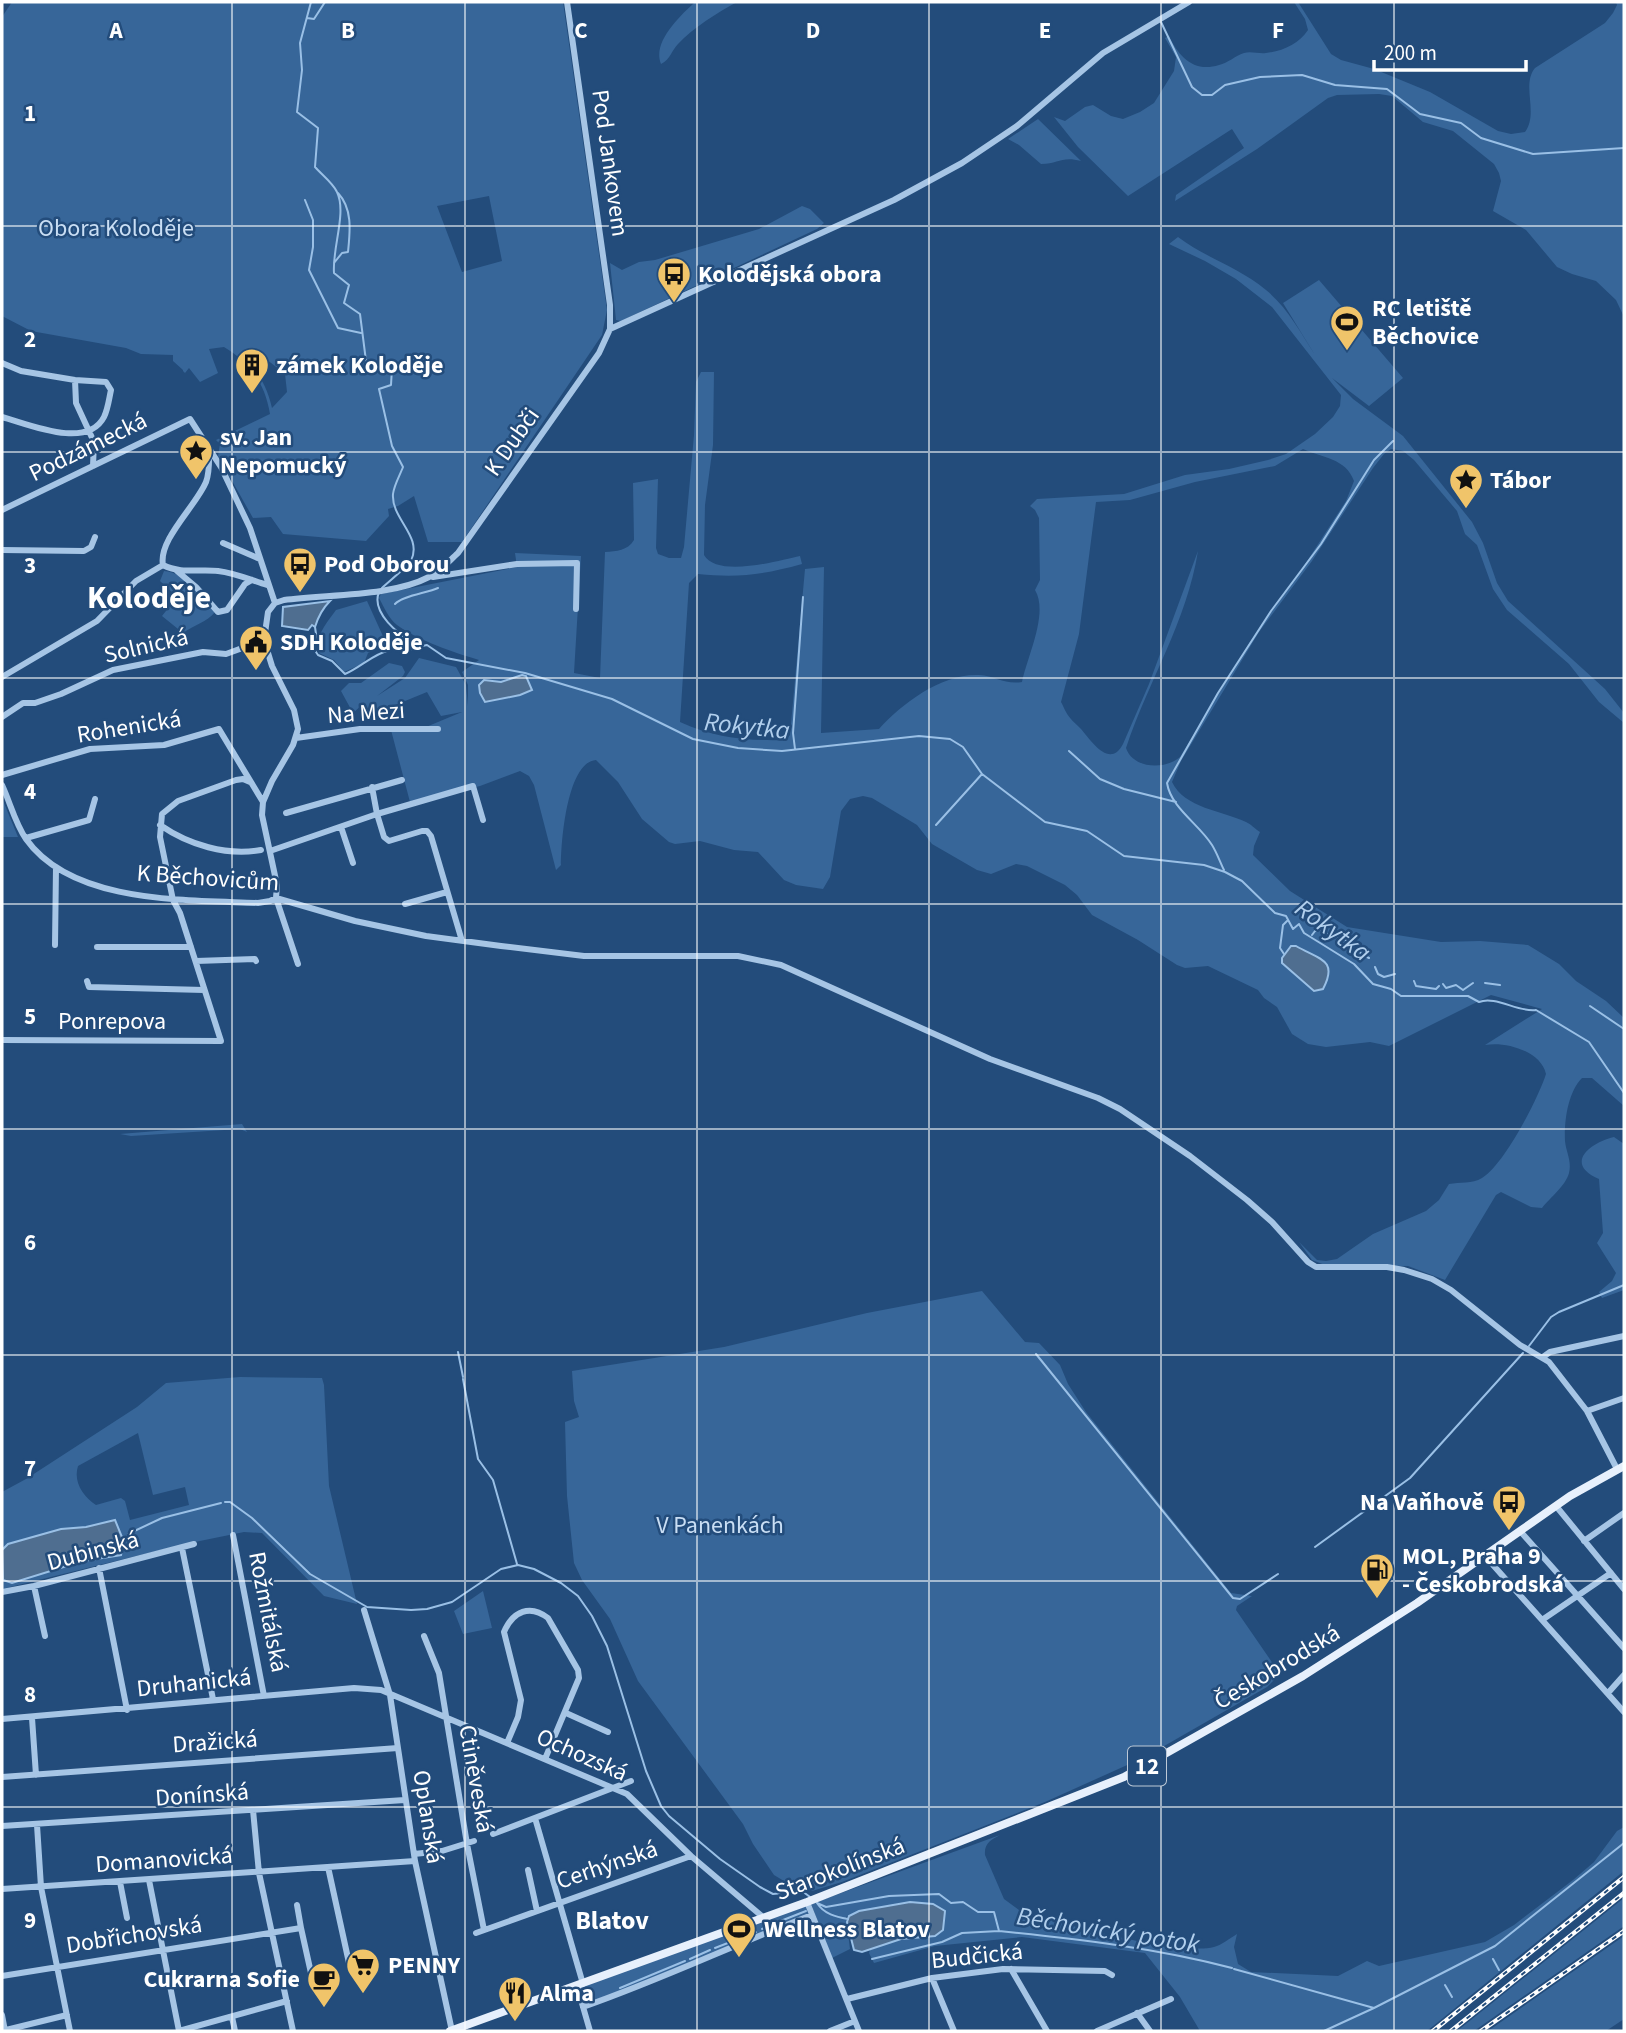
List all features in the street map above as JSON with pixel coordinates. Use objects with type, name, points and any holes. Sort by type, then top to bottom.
[{"type":"main road","name":"Českobrodská","points":[[926,1857],[1089,1792],[1157,1760],[1303,1676],[1556,1506],[1621,1467]]},
{"type":"main road","name":"Starokolínská","points":[[452,2031],[926,1857]]},
{"type":"street","name":"Pod Jankovem","points":[[567,2],[610,305],[610,329]]},
{"type":"street","points":[[610,329],[915,189],[962,163],[1038,110],[1103,53],[1189,2]]},
{"type":"street","name":"K Dubči","points":[[275,603],[295,598],[387,590],[431,577],[458,553],[599,353],[610,329]]},
{"type":"street","points":[[2,363],[21,371],[75,380],[102,381],[111,386],[104,416],[89,430],[60,433],[2,417]]},
{"type":"street","points":[[75,380],[76,403],[93,442],[93,466]]},
{"type":"street","name":"Podzámecká","points":[[2,510],[190,419],[209,446]]},
{"type":"street","points":[[209,446],[250,528],[275,603],[267,614],[264,640],[272,666],[297,720],[296,738],[264,802],[263,827],[277,885],[276,898],[298,964]]},
{"type":"street","points":[[163,565],[162,558],[167,541],[194,505],[208,478],[209,446]]},
{"type":"street","points":[[2,550],[84,551],[91,547],[95,537]]},
{"type":"street","points":[[223,543],[260,559]]},
{"type":"street","points":[[431,577],[517,564],[577,563],[576,609]]},
{"type":"street","points":[[163,565],[177,571],[196,587],[218,612],[227,610],[245,584],[252,580]]},
{"type":"street","points":[[2,677],[97,621],[136,581],[163,565]]},
{"type":"street","points":[[177,571],[220,571],[267,585]]},
{"type":"street","name":"Solnická","points":[[2,717],[23,703],[34,703],[61,694],[113,670],[203,652],[226,654],[264,640]]},
{"type":"street","name":"Rohenická","points":[[2,775],[90,749],[164,745],[219,729],[264,802]]},
{"type":"street","name":"Na Mezi","points":[[296,738],[360,729],[438,729]]},
{"type":"street","points":[[88,981],[89,987],[204,990],[180,913],[173,900],[160,837],[162,814],[172,804],[236,780],[250,782]]},
{"type":"street","points":[[286,813],[402,780]]},
{"type":"street","name":"K Běchovicům","points":[[2,785],[26,838],[36,851],[56,867],[87,882],[114,890],[173,900],[264,902],[276,898],[355,921],[426,936],[584,956],[738,956],[769,961],[799,972],[990,1059],[1098,1098],[1121,1110],[1190,1156],[1247,1200],[1315,1267],[1387,1267],[1417,1273],[1451,1290],[1520,1345],[1543,1357]]},
{"type":"street","points":[[270,851],[377,814],[473,786],[483,820]]},
{"type":"street","points":[[372,787],[384,837],[389,841],[427,831],[431,836],[462,941]]},
{"type":"street","points":[[26,838],[89,820],[95,799]]},
{"type":"street","points":[[160,825],[170,832],[211,848],[248,852],[261,850]]},
{"type":"street","points":[[341,827],[353,863]]},
{"type":"street","points":[[55,946],[56,867]]},
{"type":"street","points":[[405,904],[447,892]]},
{"type":"street","points":[[97,947],[191,947]]},
{"type":"street","points":[[196,961],[256,961]]},
{"type":"street","name":"Ponrepova","points":[[2,1040],[221,1041],[204,990]]},
{"type":"street","points":[[1621,1467],[1587,1411],[1543,1357],[1550,1352],[1624,1335]]},
{"type":"street","points":[[1587,1411],[1624,1398]]},
{"type":"street","points":[[1556,1506],[1624,1589]]},
{"type":"street","points":[[1584,1541],[1624,1513]]},
{"type":"street","points":[[1520,1531],[1624,1648]]},
{"type":"street","name":"Rožmitálská","points":[[233,1535],[264,1696]]},
{"type":"street","name":"Dubinská","points":[[2,1592],[194,1544]]},
{"type":"street","points":[[182,1548],[213,1699]]},
{"type":"street","points":[[1485,1556],[1624,1712]]},
{"type":"street","points":[[99,1569],[127,1710]]},
{"type":"street","points":[[1542,1620],[1611,1573]]},
{"type":"street","points":[[34,1586],[45,1636]]},
{"type":"street","name":"Oplanská","points":[[364,1610],[390,1695],[415,1858],[452,2031]]},
{"type":"street","points":[[507,1743],[518,1717],[521,1700],[505,1632],[514,1616],[522,1611],[541,1612],[548,1618],[578,1670],[579,1678],[545,1759]]},
{"type":"street","name":"Ctiněveská","points":[[424,1636],[439,1673],[471,1842],[484,1930]]},
{"type":"street","points":[[1608,1693],[1624,1675]]},
{"type":"street","name":"Druhanická","points":[[2,1719],[368,1687],[390,1695]]},
{"type":"street","name":"Ochozská","points":[[390,1695],[627,1794],[691,1856],[765,1918]]},
{"type":"street","points":[[566,1713],[608,1732]]},
{"type":"street","points":[[32,1717],[36,1775]]},
{"type":"street","name":"Dražická","points":[[2,1777],[398,1748]]},
{"type":"street","points":[[493,1834],[631,1781]]},
{"type":"street","name":"Donínská","points":[[2,1826],[405,1800]]},
{"type":"street","points":[[253,1811],[259,1872],[293,2031]]},
{"type":"street","points":[[536,1818],[590,2031]]},
{"type":"street","points":[[37,1825],[41,1887],[70,2031]]},
{"type":"street","name":"Domanovická","points":[[2,1889],[328,1867],[415,1858],[471,1842]]},
{"type":"street","name":"Cerhýnská","points":[[476,1933],[691,1856]]},
{"type":"street","points":[[328,1867],[351,1972]]},
{"type":"street","name":"Cerhýnská","points":[[528,1870],[537,1911]]},
{"type":"street","points":[[149,1880],[179,2031],[287,2001]]},
{"type":"street","points":[[120,1882],[127,1917]]},
{"type":"street","points":[[807,1902],[859,2031]]},
{"type":"street","points":[[297,1906],[315,1991]]},
{"type":"street","name":"Starokolínská","points":[[583,2007],[680,1971],[812,1914]]},
{"type":"street","name":"Dobřichovská","points":[[2,1976],[301,1928]]},
{"type":"street","points":[[1011,1969],[1047,2031]]},
{"type":"street","name":"Budčická","points":[[847,1999],[932,1978],[1011,1969],[1105,1970],[1112,1975]]},
{"type":"street","points":[[932,1978],[954,2031]]},
{"type":"street","points":[[1097,2031],[1171,1999]]},
{"type":"street","points":[[1137,2013],[1150,2031]]},
{"type":"street","points":[[2,2015],[4,2031],[66,2015]]},
{"type":"street","points":[[232,2017],[235,2031]]},
{"type":"street","points":[[830,2031],[855,2021]]},
{"type":"green space","name":"Obora Koloděje","points":[[12,2],[563,2],[607,310],[602,335],[462,542],[428,542],[414,496],[388,509],[389,516],[366,541],[283,534],[271,517],[253,518],[218,456],[220,444],[216,440],[270,414],[255,375],[234,353],[224,347],[209,349],[218,373],[200,382],[189,368],[185,373],[173,361],[173,355],[141,354],[126,348],[31,331],[2,316],[2,17]],"holes":[[[489,196],[502,261],[462,272],[437,206]],[[247,358],[266,359],[285,374],[287,392],[272,408],[263,382]]]},
{"type":"green space","points":[[695,2],[737,2],[691,32],[661,64],[660,47],[664,38],[675,22]]},
{"type":"green space","points":[[1294,2],[1298,2],[1331,54],[1430,92],[1498,131],[1511,134],[1525,132],[1529,124],[1530,82],[1535,68],[1605,23],[1613,13],[1616,2],[1624,2],[1624,317],[1616,300],[1596,281],[1557,267],[1526,230],[1493,211],[1501,181],[1494,164],[1453,131],[1423,122],[1392,96],[1337,95],[1328,98],[1257,149],[1175,201],[1176,195],[1244,148],[1232,129],[1128,196],[1078,147],[1054,117],[1065,121],[1085,107],[1093,105],[1111,116],[1123,119],[1154,103],[1174,71],[1176,57],[1165,38],[1169,36],[1183,57],[1202,67],[1222,64],[1244,53],[1266,53],[1290,46],[1308,30],[1305,19]]},
{"type":"green space","points":[[1038,119],[1081,161],[1069,159],[1041,164],[1008,139]]},
{"type":"green space","points":[[802,206],[810,209],[824,223],[817,229],[621,321],[616,320],[610,263],[622,270],[639,262],[655,260],[759,229]]},
{"type":"green space","points":[[1178,237],[1256,282],[1281,304],[1315,355],[1283,303],[1319,280],[1403,378],[1369,406],[1332,378],[1353,399],[1403,436],[1472,522],[1483,543],[1497,583],[1508,601],[1605,689],[1624,713],[1624,723],[1599,702],[1569,664],[1507,610],[1493,589],[1477,545],[1465,534],[1457,511],[1414,460],[1403,451],[1391,449],[1373,468],[1312,561],[1259,632],[1181,761],[1172,782],[1185,798],[1246,822],[1260,832],[1253,855],[1290,891],[1347,927],[1441,942],[1480,941],[1528,945],[1559,964],[1576,981],[1606,1001],[1624,1018],[1624,1106],[1592,1078],[1582,1078],[1573,1091],[1566,1116],[1565,1141],[1570,1169],[1565,1182],[1542,1208],[1531,1207],[1501,1192],[1496,1195],[1445,1280],[1408,1266],[1325,1265],[1312,1260],[1299,1242],[1317,1260],[1337,1259],[1373,1234],[1426,1211],[1439,1200],[1449,1184],[1474,1181],[1491,1171],[1510,1146],[1536,1099],[1546,1074],[1537,1059],[1521,1049],[1485,1045],[1542,1009],[1491,995],[1389,1046],[1370,1042],[1326,1047],[1308,1044],[1292,1034],[1277,1007],[1258,990],[1208,966],[1185,968],[1177,965],[1092,915],[1077,895],[1065,885],[1027,866],[1016,864],[991,874],[977,870],[932,844],[917,825],[872,798],[863,796],[850,799],[841,811],[830,877],[823,889],[796,885],[784,880],[758,852],[734,850],[700,841],[675,844],[669,842],[642,819],[618,782],[596,760],[586,764],[572,788],[564,822],[561,865],[556,870],[534,785],[529,776],[520,771],[480,786],[410,802],[391,730],[426,727],[462,712],[441,716],[427,692],[366,717],[363,704],[353,713],[341,691],[349,683],[361,683],[389,663],[402,666],[405,672],[403,676],[377,696],[405,678],[419,658],[456,667],[466,685],[468,706],[468,685],[462,672],[479,660],[436,646],[405,631],[392,620],[379,598],[381,594],[517,567],[515,553],[581,556],[574,673],[600,678],[605,552],[618,551],[634,540],[633,483],[658,479],[656,548],[658,554],[681,558],[694,435],[696,382],[701,372],[714,372],[713,445],[705,505],[704,555],[721,566],[749,566],[800,556],[802,564],[750,575],[698,574],[689,583],[680,722],[706,732],[744,739],[785,740],[790,735],[805,569],[824,567],[821,733],[879,729],[911,700],[951,679],[979,675],[1022,682],[1040,611],[1035,590],[1040,580],[1039,518],[1030,506],[1037,499],[1124,494],[1185,475],[1268,460],[1286,454],[1315,434],[1333,417],[1340,406],[1341,395],[1272,307],[1236,279],[1169,244]],"holes":[[[1303,449],[1339,463],[1354,481],[1346,501],[1250,642],[1180,757],[1166,764],[1142,764],[1135,760],[1126,748],[1176,627],[1193,577],[1198,551],[1149,684],[1123,744],[1112,754],[1101,751],[1069,716],[1061,702],[1079,634],[1096,502],[1130,500],[1195,482],[1275,466]]]},
{"type":"green space","points":[[164,571],[172,572],[186,581],[215,612],[183,633],[162,616],[177,597],[160,581]]},
{"type":"green space","points":[[367,601],[387,645],[368,653],[364,663],[344,672],[334,660],[319,653],[318,642],[336,610]]},
{"type":"green space","points":[[2,798],[18,837],[2,837]]},
{"type":"green space","points":[[242,1124],[247,1132],[240,1129],[131,1136],[120,1134]]},
{"type":"green space","points":[[1614,1137],[1624,1144],[1624,1290],[1602,1298],[1599,1292],[1612,1281],[1616,1273],[1597,1243],[1603,1233],[1599,1179],[1583,1167],[1582,1161],[1589,1149]]},
{"type":"green space","name":"V Panenkách","points":[[982,1291],[1025,1342],[1039,1343],[1060,1365],[1068,1384],[1086,1412],[1231,1593],[1252,1596],[1237,1606],[1236,1610],[1280,1674],[1267,1687],[1145,1757],[1045,1802],[842,1882],[812,1891],[804,1890],[774,1875],[743,1824],[638,1681],[610,1619],[582,1580],[574,1563],[567,1496],[565,1422],[579,1417],[574,1401],[572,1371],[724,1347],[867,1313]]},
{"type":"green space","points":[[240,1377],[322,1378],[329,1486],[357,1604],[324,1596],[262,1533],[244,1532],[2,1589],[2,1573],[4,1580],[12,1583],[83,1561],[121,1555],[115,1520],[86,1527],[61,1529],[8,1544],[2,1550],[2,1492],[137,1407],[166,1383]],"holes":[[[138,1433],[153,1495],[185,1487],[189,1505],[130,1520],[125,1501],[121,1498],[96,1505],[87,1497],[78,1483],[78,1466]]]},
{"type":"green space","points":[[483,1591],[492,1628],[463,1634],[454,1611]]},
{"type":"green space","points":[[1624,1827],[1624,1871],[1427,2031],[1200,2031],[1180,1997],[1145,1953],[1022,1937],[935,1946],[874,1963],[870,1950],[901,1939],[919,1938],[859,1911],[846,1917],[850,1949],[832,1958],[811,1904],[1000,1835],[987,1845],[985,1855],[1004,1899],[1019,1910],[1088,1930],[1174,1947],[1214,1947],[1237,1934],[1234,1947],[1238,1964],[1251,1972],[1338,1976],[1367,1961],[1379,1966],[1485,1942],[1514,1925],[1573,1880],[1594,1862],[1617,1831]]},
{"type":"green space","points":[[1624,1898],[1624,1926],[1474,2031],[1457,2031]]},
{"type":"green space","points":[[807,1902],[812,1914],[583,2007],[577,1986]]},
{"type":"green space","points":[[1624,1936],[1624,2019],[1606,2031],[1488,2031]]},
{"type":"shaded area","points":[[330,601],[315,627],[312,625],[308,630],[282,626],[283,607]]},
{"type":"shaded area","points":[[526,676],[532,690],[485,702],[479,685],[484,680],[501,682]]},
{"type":"shaded area","points":[[1291,946],[1324,961],[1329,971],[1323,989],[1314,991],[1282,963],[1282,958]]},
{"type":"shaded area","points":[[115,1520],[124,1542],[121,1555],[83,1561],[12,1583],[3,1580],[2,1550],[8,1544],[61,1529],[86,1527]]},
{"type":"shaded area","points":[[910,1902],[933,1904],[945,1911],[943,1930],[935,1936],[901,1939],[862,1952],[854,1950],[847,1922],[849,1916],[859,1911]]},
{"type":"waterway","name":"Rokytka","points":[[311,2],[300,43],[302,70],[297,112],[318,128],[315,167],[333,185],[340,200],[334,273],[349,285],[344,303],[360,314],[366,361],[392,368],[391,385],[379,389],[392,446],[403,467],[393,494],[394,503],[410,535],[414,552],[411,561],[382,588]]},
{"type":"waterway","points":[[307,18],[314,19],[325,2]]},
{"type":"waterway","points":[[1161,22],[1192,87],[1202,95],[1212,95],[1225,85],[1260,77],[1302,75],[1335,85],[1387,89],[1420,114],[1461,123],[1481,138],[1533,154],[1624,148]]},
{"type":"waterway","points":[[334,263],[342,253],[348,252],[349,237],[348,213],[338,193]]},
{"type":"waterway","points":[[305,200],[313,220],[313,247],[309,270],[338,328],[361,333]]},
{"type":"waterway","points":[[1224,870],[1214,848],[1174,800],[1167,783],[1218,693],[1271,611],[1321,544],[1374,460],[1393,441]]},
{"type":"waterway","points":[[395,604],[438,588]]},
{"type":"waterway","name":"Rokytka","points":[[379,592],[377,600],[383,616],[396,631],[417,647],[427,645],[446,658],[525,673],[612,699],[693,739],[738,748],[782,751],[919,736],[950,739],[963,747],[982,774],[1045,822],[1087,831],[1124,856],[1204,865],[1225,872],[1242,881],[1275,913],[1286,916],[1293,929],[1299,924],[1304,933],[1354,964],[1373,984],[1391,989],[1401,996],[1468,996],[1479,1002],[1485,1000],[1536,1010],[1589,1042],[1624,1093]]},
{"type":"waterway","points":[[795,749],[793,733],[803,597]]},
{"type":"waterway","points":[[315,627],[314,649],[318,655],[332,661],[345,674],[378,654],[390,650]]},
{"type":"waterway","points":[[394,650],[407,651],[416,647]]},
{"type":"waterway","points":[[1069,751],[1100,779],[1124,789],[1176,802]]},
{"type":"waterway","points":[[936,825],[982,774]]},
{"type":"waterway","points":[[1284,954],[1280,948],[1283,925],[1287,921]]},
{"type":"waterway","points":[[1312,935],[1321,929]]},
{"type":"waterway","points":[[1328,934],[1349,941]]},
{"type":"waterway","points":[[1359,948],[1361,954],[1369,958]]},
{"type":"waterway","points":[[1375,967],[1378,974],[1384,977],[1395,974]]},
{"type":"waterway","points":[[1414,981],[1416,986],[1436,989],[1439,986]]},
{"type":"waterway","points":[[1443,984],[1446,988],[1456,985],[1463,990],[1473,983]]},
{"type":"waterway","points":[[1485,983],[1500,985]]},
{"type":"waterway","points":[[1590,1006],[1624,1029]]},
{"type":"waterway","points":[[1529,1346],[1551,1317],[1624,1285]]},
{"type":"waterway","points":[[458,1352],[463,1377]]},
{"type":"waterway","points":[[1315,1547],[1410,1478],[1523,1353]]},
{"type":"waterway","points":[[1036,1354],[1233,1598],[1240,1599],[1278,1574]]},
{"type":"waterway","points":[[463,1379],[478,1459],[493,1480],[517,1564]]},
{"type":"waterway","name":"Běchovický potok","points":[[225,1502],[230,1502],[252,1518],[310,1574],[367,1607],[427,1609],[452,1602],[501,1569],[518,1565],[534,1569],[561,1583],[578,1596],[607,1646],[646,1771],[661,1806],[720,1859],[760,1887],[773,1894],[802,1891],[810,1897]]},
{"type":"waterway","name":"Běchovický potok","points":[[128,1534],[162,1518],[221,1503]]},
{"type":"waterway","name":"Běchovický potok","points":[[1234,1969],[1374,2008],[1495,1946],[1624,1843]]},
{"type":"waterway","name":"Běchovický potok","points":[[817,1903],[826,1907],[889,1896],[939,1894],[951,1903],[963,1902],[978,1912],[994,1912],[999,1931],[1145,1950],[1232,1968]]},
{"type":"waterway","points":[[817,1903],[827,1912],[848,1919]]},
{"type":"waterway","points":[[773,1924],[806,1911]]},
{"type":"waterway","points":[[762,1929],[767,1927]]},
{"type":"waterway","points":[[872,1959],[942,1942],[962,1933],[999,1931]]},
{"type":"waterway","points":[[715,1948],[756,1932]]},
{"type":"waterway","points":[[690,1959],[710,1950]]},
{"type":"waterway","points":[[1493,1959],[1499,1970]]},
{"type":"waterway","points":[[620,1988],[685,1961]]},
{"type":"waterway","points":[[1445,1985],[1452,1997]]},
{"type":"waterway","points":[[1324,2031],[1374,2008]]},
{"type":"railway","points":[[1433,2031],[1624,1877]]},
{"type":"railway","points":[[1451,2031],[1624,1893]]},
{"type":"railway","points":[[1481,2031],[1624,1931]]},
{"type":"place","name":"Kolodějská obora","points":[[674,304]]},
{"type":"place","name":"RC letiště Běchovice","points":[[1347,352]]},
{"type":"place","name":"zámek Koloděje","points":[[252,395]]},
{"type":"place","name":"sv. Jan Nepomucký","points":[[196,481]]},
{"type":"place","name":"Tábor","points":[[1466,510]]},
{"type":"place","name":"Pod Oborou","points":[[300,594]]},
{"type":"place","name":"SDH Koloděje","points":[[256,672]]},
{"type":"place","name":"Na Vaňhově","points":[[1509,1532]]},
{"type":"place","name":"MOL, Praha 9 - Českobrodská","points":[[1377,1600]]},
{"type":"place","name":"Wellness Blatov","points":[[739,1959]]},
{"type":"place","name":"PENNY","points":[[363,1995]]},
{"type":"place","name":"Cukrarna Sofie","points":[[324,2009]]},
{"type":"place","name":"Alma","points":[[515,2023]]},
{"type":"district","name":"Koloděje","points":[[149,598]]},
{"type":"district","name":"Blatov","points":[[612,1920]]}]
